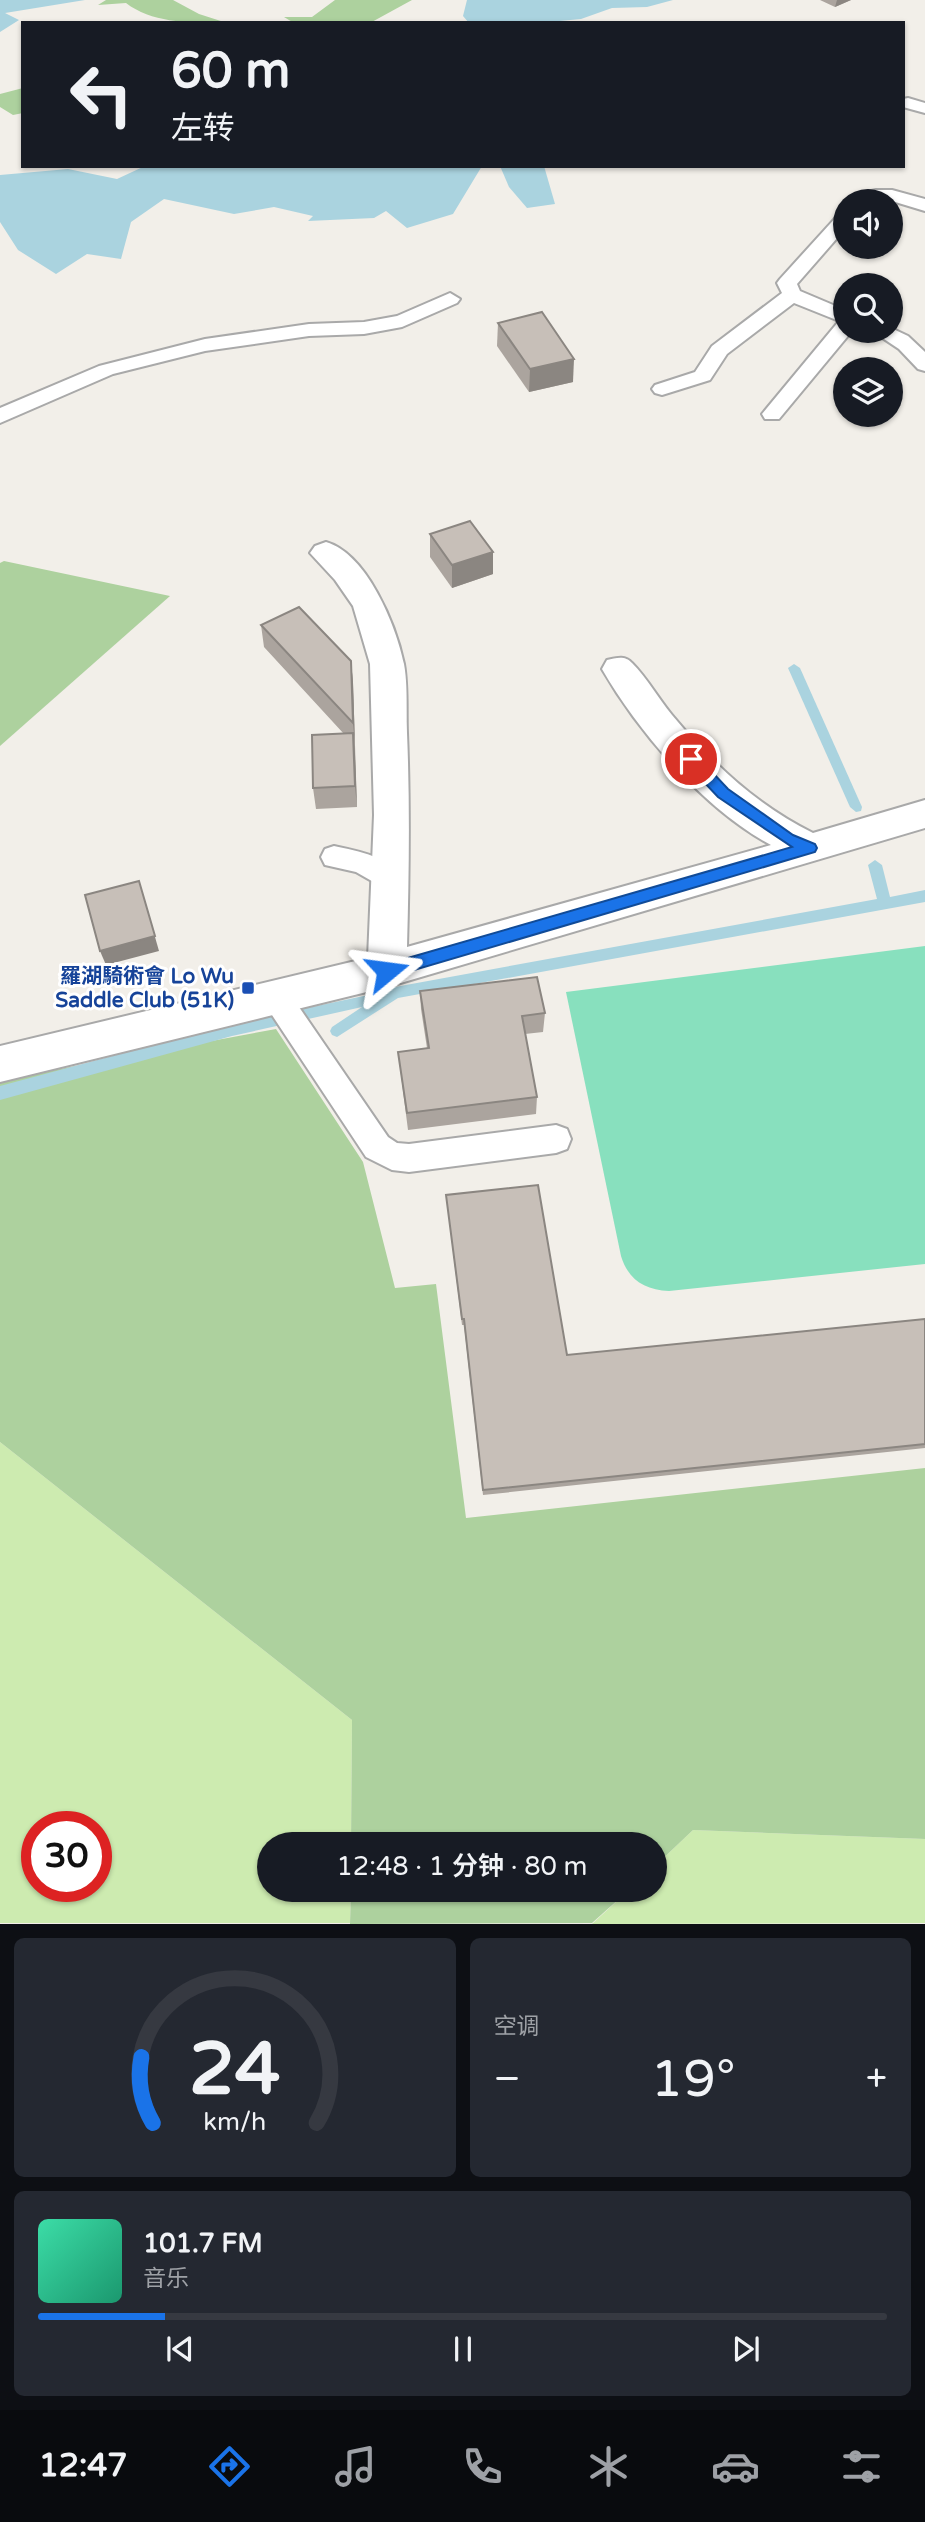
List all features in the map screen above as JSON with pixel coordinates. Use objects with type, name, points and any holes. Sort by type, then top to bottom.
[{"type":"street","points":[[326,552],[346,572],[368,604],[387,664],[391,715],[391,881],[387,971]]},
{"type":"street","points":[[619,669],[659,726],[723,793],[788,839],[809,848]]},
{"type":"street","points":[[0,1064],[278,1000],[387,971],[925,814]]},
{"type":"lane","points":[[903,200],[925,206]]},
{"type":"lane","points":[[833,231],[787,283],[792,295],[833,312]]},
{"type":"lane","points":[[662,388],[703,376],[719,350],[792,295]]},
{"type":"lane","points":[[0,416],[106,370],[205,345],[309,330],[364,328],[402,321],[450,299]]},
{"type":"lane","points":[[772,414],[833,340]]},
{"type":"lane","points":[[903,342],[925,365]]},
{"type":"lane","points":[[334,858],[363,863],[391,881]]},
{"type":"lane","points":[[278,1000],[377,1146],[392,1156],[409,1158],[556,1139]]},
{"type":"green space","points":[[106,0],[173,0],[199,14],[221,21],[161,19],[126,3],[98,5]]},
{"type":"green space","points":[[335,0],[412,0],[374,21],[291,21],[284,17],[312,17]]},
{"type":"green space","points":[[21,89],[21,113],[13,115],[0,107],[0,94]]},
{"type":"green space","points":[[4,561],[170,596],[0,746],[0,563]]},
{"type":"green space","points":[[925,946],[925,1264],[669,1291],[638,1282],[628,1271],[621,1256],[566,992]]},
{"type":"green space","points":[[276,1029],[363,1162],[395,1288],[436,1284],[466,1518],[925,1468],[925,1839],[693,1830],[667,1855],[667,1832],[351,1832],[352,1720],[0,1442],[0,1080]]},
{"type":"green space","points":[[0,1442],[352,1720],[351,1832],[257,1832],[257,1902],[351,1902],[350,1923],[0,1923]]},
{"type":"green space","points":[[693,1830],[925,1839],[925,1923],[592,1924],[616,1902],[667,1902],[667,1855]]},
{"type":"green space","points":[[351,1902],[616,1902],[592,1923],[350,1924]]},
{"type":"water","points":[[0,0],[85,0],[5,13],[19,20],[0,32]]},
{"type":"water","points":[[467,0],[673,0],[647,7],[612,8],[581,19],[560,21],[467,21],[463,16]]},
{"type":"water","points":[[141,168],[481,168],[453,214],[407,228],[386,211],[374,218],[308,221],[313,216],[274,207],[234,214],[164,199],[131,222],[121,259],[87,254],[56,274],[18,250],[0,222],[0,175],[68,169],[117,179]]},
{"type":"water","points":[[501,168],[545,168],[555,204],[527,208],[509,187]]},
{"type":"building","points":[[542,312],[574,359],[530,369],[498,323]]},
{"type":"building","points":[[470,521],[493,552],[452,565],[430,534]]},
{"type":"building","points":[[299,607],[351,661],[353,723],[261,625]]},
{"type":"building","points":[[353,733],[355,786],[313,788],[312,735]]},
{"type":"building","points":[[139,881],[155,936],[100,951],[85,895]]},
{"type":"building","points":[[537,977],[545,1013],[522,1016],[537,1097],[407,1113],[398,1052],[429,1048],[420,991]]},
{"type":"building","points":[[538,1185],[567,1355],[925,1319],[925,1444],[483,1490],[464,1319],[446,1195]]},
{"type":"waterway","points":[[794,668],[856,807]]},
{"type":"waterway","points":[[875,865],[885,903]]},
{"type":"waterway","points":[[885,903],[925,896]]},
{"type":"waterway","points":[[337,1031],[395,993],[885,903]]},
{"type":"waterway","points":[[0,1093],[232,1030],[384,996]]},
{"type":"place","name":"羅湖騎術會 Lo Wu Saddle Club (51K)","points":[[248,988]]},
{"type":"route","points":[[387,971],[809,848],[788,839],[723,793],[691,759]]}]
